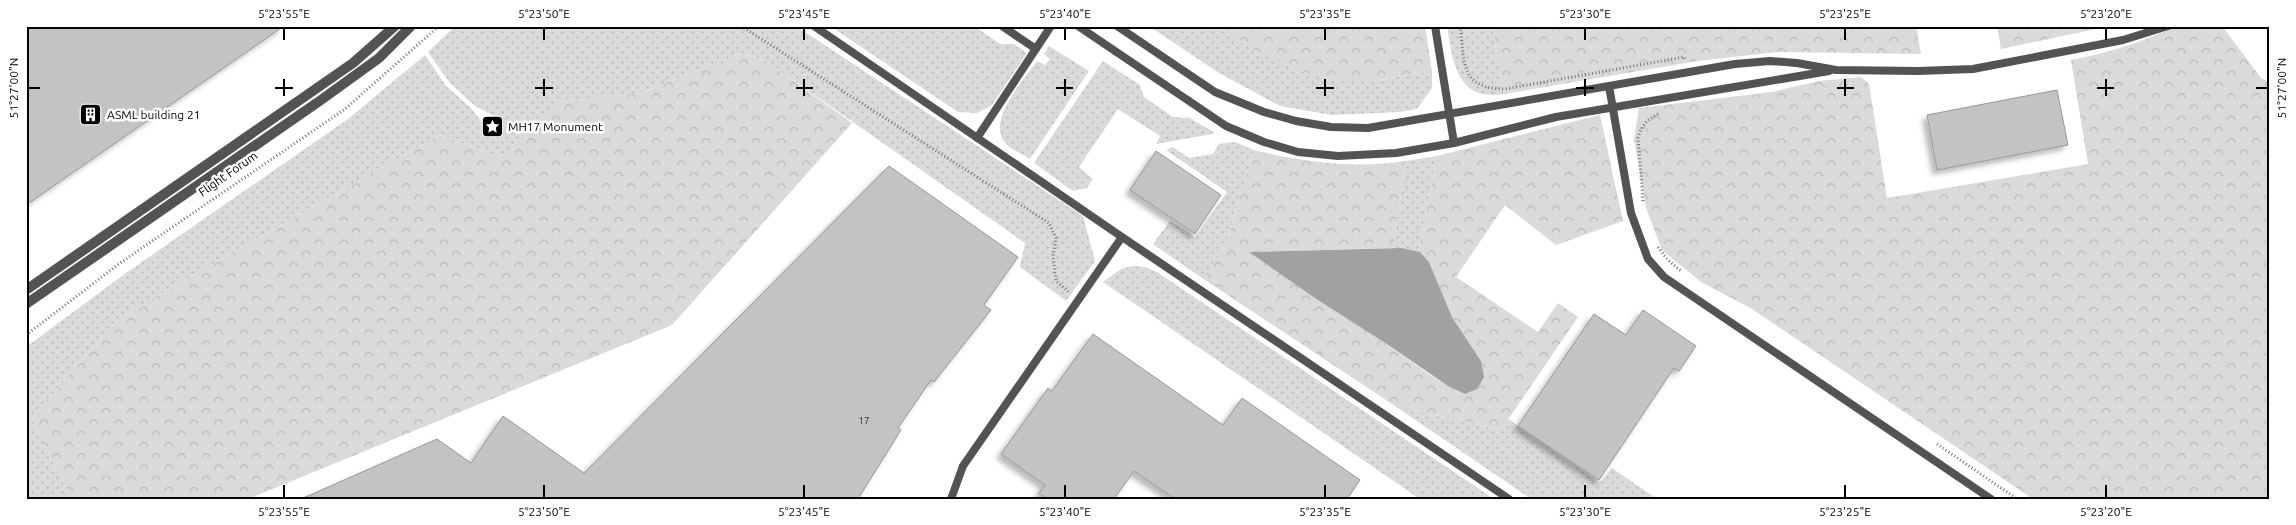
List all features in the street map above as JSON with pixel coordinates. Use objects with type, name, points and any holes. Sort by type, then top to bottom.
[{"type":"street","name":"Flight Forum","points":[[26,290],[354,63],[394,26]]},
{"type":"street","name":"Flight Forum","points":[[26,304],[321,100],[379,58],[411,26]]},
{"type":"lane","points":[[814,26],[1122,238],[1509,499]]},
{"type":"lane","points":[[1002,26],[1036,49]]},
{"type":"lane","points":[[977,138],[1051,26]]},
{"type":"lane","points":[[1078,26],[1226,126],[1264,142],[1298,152],[1338,156],[1396,153],[1454,143],[1556,117],[1836,70]]},
{"type":"lane","points":[[1116,26],[1215,92],[1264,112],[1296,121],[1331,127],[1368,128],[1687,72],[1770,61],[1797,63],[1836,70],[1927,71],[1973,69],[2123,40],[2168,26]]},
{"type":"lane","points":[[1435,26],[1454,143]]},
{"type":"lane","points":[[1609,86],[1631,212],[1648,259],[1664,277],[1991,499]]},
{"type":"lane","points":[[951,499],[963,466],[1122,238]]},
{"type":"path","name":"Flight Forum","points":[[26,335],[120,263],[344,109],[439,26]]},
{"type":"path","points":[[741,26],[1049,223],[1056,238],[1053,256],[1056,281],[1079,299]]},
{"type":"path","points":[[1460,26],[1467,71],[1472,80],[1489,89],[1506,89],[1684,57],[1687,72]]},
{"type":"path","points":[[1644,206],[1638,138],[1640,129],[1647,120],[1664,112]]},
{"type":"path","points":[[1655,242],[1668,260],[1689,277]]},
{"type":"path","points":[[1935,443],[2017,499]]},
{"type":"green space","points":[[455,26],[796,26],[1083,216],[1095,261],[1066,301],[1020,267],[1025,243],[766,61],[741,53],[641,93],[559,102],[500,157],[440,135],[120,317],[32,418],[71,499],[26,499],[26,347],[126,273],[348,119],[425,55],[446,86],[471,108],[489,131],[494,132],[497,128],[494,116],[475,106],[450,83],[428,52]]},
{"type":"green space","points":[[830,26],[974,26],[1000,44],[1014,44],[1027,53],[992,105],[977,113],[958,112]]},
{"type":"green space","points":[[1149,26],[1216,26],[1260,54],[1371,81],[1432,71],[1432,88],[1417,109],[1399,112],[1332,115],[1280,106],[1219,73]]},
{"type":"green space","points":[[1216,26],[1425,26],[1432,71],[1371,81],[1325,80],[1260,54]]},
{"type":"green space","points":[[1447,26],[1492,26],[1504,94],[1488,95],[1476,92],[1466,85],[1455,65]]},
{"type":"green space","points":[[1492,26],[1916,26],[1921,54],[1777,52],[1698,61],[1504,94]]},
{"type":"green space","points":[[1997,26],[2110,26],[2001,49]]},
{"type":"green space","points":[[2177,26],[2222,26],[2261,78],[2270,82],[2270,499],[2033,499],[1752,309],[1701,282],[1662,250],[1646,208],[1634,139],[1639,108],[1772,92],[1819,81],[1861,77],[1869,84],[1887,198],[2088,164],[2071,60],[2125,46]]},
{"type":"green space","points":[[1049,46],[1089,71],[1030,159],[1006,144],[1001,135],[1000,124],[1009,101],[1037,61],[1045,65],[1050,59],[1044,54]]},
{"type":"green space","points":[[741,53],[766,61],[852,123],[672,325],[248,499],[71,499],[32,418],[120,317],[440,135],[500,157],[558,102],[641,93]]},
{"type":"green space","points":[[1103,61],[1140,85],[1144,97],[1173,117],[1189,118],[1214,132],[1212,134],[1156,144],[1160,136],[1118,109],[1079,167],[1093,179],[1087,188],[1073,191],[1034,163]]},
{"type":"green space","points":[[1600,115],[1623,221],[1556,245],[1505,205],[1456,277],[1538,332],[1558,303],[1578,317],[1501,430],[1395,406],[1202,278],[1225,248],[1254,150],[1291,158],[1329,163],[1368,164],[1406,161],[1393,248],[1250,252],[1425,371],[1465,394],[1481,361],[1452,317],[1429,262],[1418,252],[1437,156]]},
{"type":"green space","points":[[1235,142],[1254,150],[1225,248],[1202,278],[1153,244],[1170,221],[1195,237],[1227,192],[1166,150],[1173,147],[1189,158],[1213,154],[1219,144]]},
{"type":"green space","points":[[1437,156],[1418,252],[1393,248],[1406,161]]},
{"type":"green space","points":[[1133,266],[1145,267],[1157,272],[1494,499],[1420,499],[1103,282],[1121,269]]},
{"type":"green space","points":[[1395,406],[1501,430],[1508,419],[1600,482],[1612,468],[1657,499],[1531,499]]},
{"type":"shaded area","points":[[1401,248],[1420,252],[1429,262],[1452,317],[1481,361],[1484,377],[1477,389],[1465,394],[1448,386],[1249,252]]},
{"type":"building","name":"ASML building 21","points":[[26,26],[284,26],[26,205]]},
{"type":"building","points":[[2057,90],[2068,145],[1937,170],[1927,115]]},
{"type":"building","points":[[1156,151],[1221,195],[1195,234],[1130,190]]},
{"type":"building","points":[[889,166],[1018,257],[984,305],[991,310],[934,382],[931,380],[898,428],[901,430],[858,499],[301,499],[437,439],[471,463],[503,416],[584,473]]},
{"type":"building","points":[[1643,310],[1696,346],[1679,371],[1674,368],[1599,480],[1518,426],[1594,314],[1626,335]]},
{"type":"building","points":[[1093,334],[1223,425],[1242,398],[1360,480],[1347,499],[1175,499],[1134,471],[1114,499],[1047,499],[1039,493],[1045,485],[1001,454],[1048,388],[1052,391]]},
{"type":"place","name":"ASML building 21","points":[[91,115]]},
{"type":"place","name":"MH17 Monument","points":[[492,127]]}]
